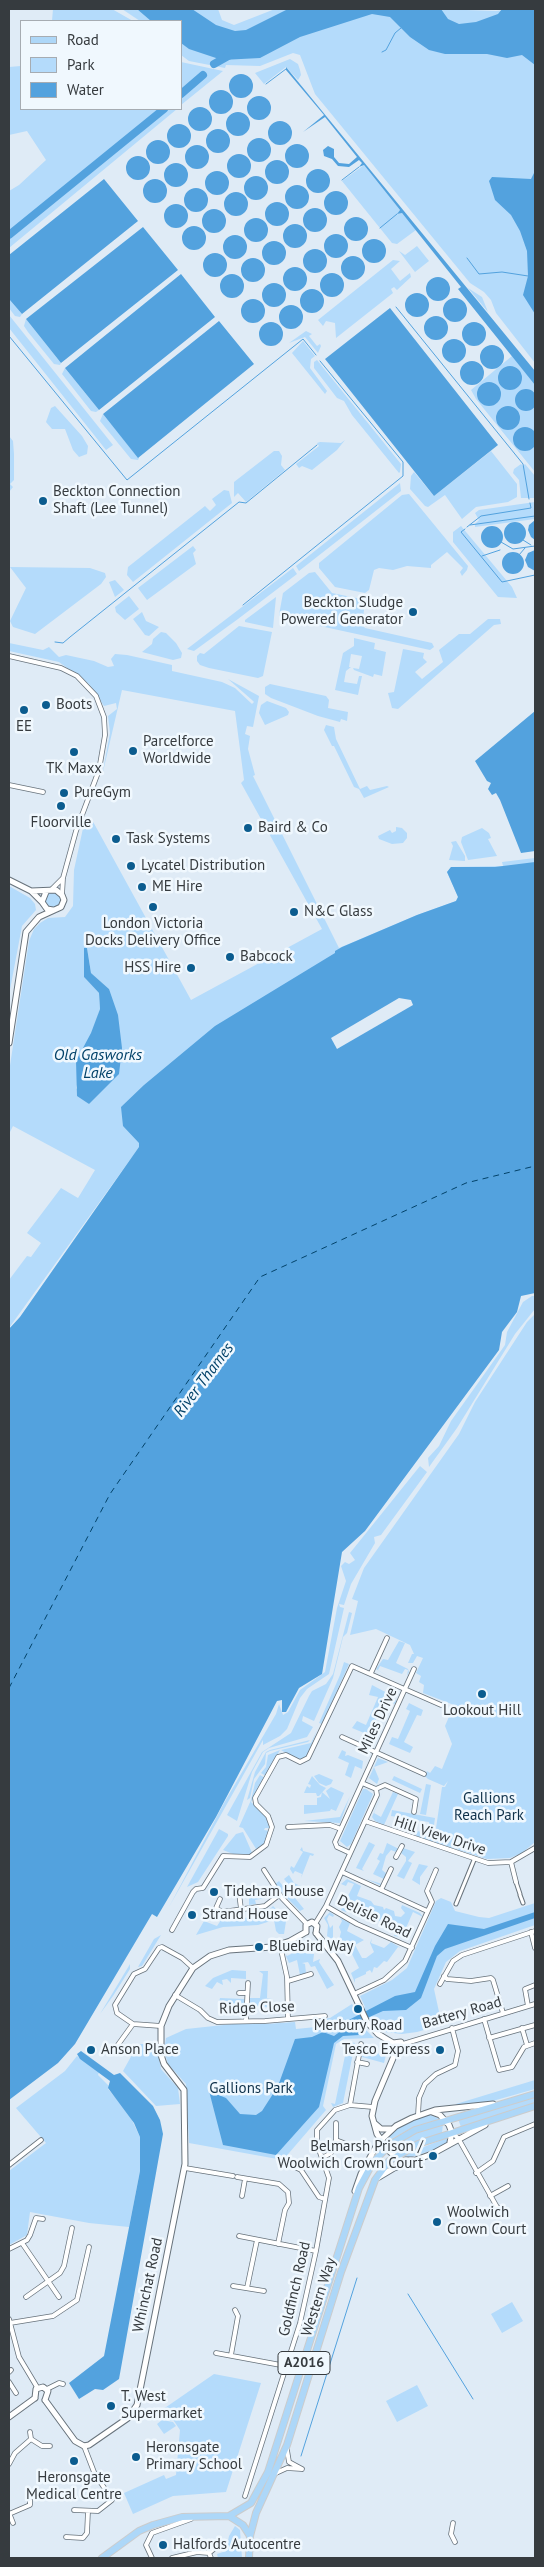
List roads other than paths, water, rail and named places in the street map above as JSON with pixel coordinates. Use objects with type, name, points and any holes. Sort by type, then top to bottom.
[{"type":"main road","name":"Western Way","points":[[229,2516],[251,2503],[268,2472],[365,2174],[386,2148],[396,2140],[415,2130],[535,2094]]},
{"type":"main road","name":"Western Way","points":[[250,2536],[256,2514],[276,2473],[286,2445],[340,2272],[375,2180],[389,2161],[410,2148],[535,2106]]},
{"type":"main road","points":[[102,2558],[127,2539],[153,2525],[197,2516],[229,2516],[243,2525],[250,2536]]},
{"type":"main road","name":"A2016","points":[[249,2558],[250,2536]]},
{"type":"street","points":[[9,656],[61,668],[77,676],[96,696],[104,716],[105,735],[98,776],[78,824],[63,878],[62,905],[39,917],[28,929],[24,941],[9,1043]]},
{"type":"street","points":[[9,785],[42,792]]},
{"type":"street","points":[[31,891],[46,892],[63,878]]},
{"type":"street","points":[[9,880],[31,891],[53,910]]},
{"type":"street","points":[[52,889],[62,895]]},
{"type":"street","points":[[39,917],[46,892]]},
{"type":"street","points":[[371,1673],[387,1638]]},
{"type":"street","points":[[172,1930],[193,1892],[203,1888],[223,1856],[250,1857],[266,1845],[272,1827],[268,1816],[254,1800],[278,1757],[286,1755],[300,1762],[308,1758],[349,1668],[355,1666],[441,1705]]},
{"type":"street","name":"Miles Drive","points":[[341,1829],[414,1669]]},
{"type":"street","points":[[342,1737],[424,1774]]},
{"type":"street","points":[[362,1782],[376,1789]]},
{"type":"street","points":[[376,1789],[385,1785],[416,1799],[414,1812]]},
{"type":"street","points":[[315,1924],[326,1906],[377,1795],[376,1789]]},
{"type":"street","name":"Hill View Drive","points":[[365,1821],[474,1860],[496,1864],[511,1862],[535,1848]]},
{"type":"street","points":[[288,1827],[330,1825],[341,1829],[336,1845],[350,1853]]},
{"type":"street","points":[[396,1858],[405,1836]]},
{"type":"street","points":[[456,1904],[474,1860]]},
{"type":"street","points":[[511,1862],[523,1903]]},
{"type":"street","points":[[381,1890],[391,1869]]},
{"type":"street","points":[[264,1870],[279,1895],[307,1924],[315,1924]]},
{"type":"street","name":"Delisle Road","points":[[354,1994],[391,1975],[405,1961],[433,1899],[428,1888],[436,1870]]},
{"type":"street","points":[[342,1872],[427,1911]]},
{"type":"street","points":[[239,1893],[241,1909]]},
{"type":"street","points":[[220,1899],[216,1908],[222,1912],[265,1906],[279,1895]]},
{"type":"street","name":"Delisle Road","points":[[326,1906],[357,1924],[412,1948]]},
{"type":"street","points":[[306,1932],[307,1924]]},
{"type":"street","points":[[315,1924],[318,1928],[316,1933]]},
{"type":"street","points":[[440,1984],[453,1961],[462,1955],[533,1931],[535,1948]]},
{"type":"street","points":[[306,1932],[312,1935],[316,1933]]},
{"type":"street","points":[[193,1968],[182,1958],[162,1947],[159,1948],[145,1970],[133,1974],[114,2007],[116,2013],[132,2024],[161,2026],[175,1995],[193,1968],[210,1956],[222,1952],[280,1945],[306,1932]]},
{"type":"street","points":[[316,1933],[338,1961],[370,2026],[378,2034],[393,2043],[393,2049],[396,2052]]},
{"type":"street","points":[[280,1945],[288,1981],[288,2020]]},
{"type":"street","points":[[288,1981],[311,1974]]},
{"type":"street","points":[[444,1976],[447,1979],[464,1980],[491,1978],[494,1980],[503,2013]]},
{"type":"street","points":[[246,2021],[248,1983]]},
{"type":"street","points":[[528,2006],[524,1989],[535,1985]]},
{"type":"street","points":[[239,1993],[247,1993]]},
{"type":"street","name":"Ridge Close","points":[[175,1995],[200,2010],[212,2021],[288,2020],[326,2016]]},
{"type":"street","name":"Battery Road","points":[[393,2043],[399,2041],[403,2044],[535,2004]]},
{"type":"street","points":[[318,2011],[318,2016]]},
{"type":"street","points":[[484,2019],[499,2070],[514,2066],[526,2045],[522,2028]]},
{"type":"street","points":[[112,2053],[132,2024]]},
{"type":"street","points":[[489,2038],[535,2025]]},
{"type":"street","name":"Whinchat Road","points":[[84,2446],[128,2418],[136,2405],[185,2168],[183,2086],[162,2060],[161,2026]]},
{"type":"street","points":[[418,2115],[421,2093],[431,2077],[455,2065],[458,2051],[452,2028]]},
{"type":"street","points":[[526,2045],[535,2043]]},
{"type":"street","points":[[361,2044],[350,2105],[373,2107]]},
{"type":"street","points":[[403,2044],[402,2050],[396,2052],[373,2107],[373,2121],[380,2141],[386,2148],[402,2161],[413,2160]]},
{"type":"street","points":[[357,2062],[367,2064]]},
{"type":"street","name":"Western Way","points":[[352,2210],[359,2178],[380,2141],[391,2130],[426,2112],[520,2099]]},
{"type":"street","name":"Goldfinch Road","points":[[245,2496],[300,2323],[316,2251],[328,2178],[316,2139],[317,2130],[335,2110],[350,2105]]},
{"type":"street","points":[[426,2112],[437,2114],[446,2120],[497,2207],[505,2211]]},
{"type":"street","name":"Western Way","points":[[375,2180],[382,2174],[432,2154],[450,2142],[504,2116]]},
{"type":"street","points":[[439,2137],[446,2130],[446,2120]]},
{"type":"street","points":[[373,2121],[381,2129],[391,2130]]},
{"type":"street","points":[[322,2158],[331,2153],[336,2140],[336,2123]]},
{"type":"street","points":[[476,2173],[494,2161],[504,2137],[535,2124]]},
{"type":"street","name":"Western Way","points":[[386,2148],[391,2130]]},
{"type":"street","points":[[450,2142],[452,2133]]},
{"type":"street","points":[[9,2165],[41,2140]]},
{"type":"street","points":[[336,2140],[362,2150]]},
{"type":"street","points":[[396,2140],[392,2147],[396,2157]]},
{"type":"street","points":[[295,2167],[301,2170],[319,2197],[325,2199]]},
{"type":"street","points":[[185,2168],[278,2184],[288,2192],[289,2203],[285,2210],[278,2244]]},
{"type":"street","points":[[213,2180],[215,2173]]},
{"type":"street","points":[[242,2196],[246,2179]]},
{"type":"street","points":[[490,2196],[508,2186]]},
{"type":"street","points":[[9,2249],[22,2243],[30,2235],[36,2218],[43,2219]]},
{"type":"street","points":[[26,2297],[60,2273],[64,2266],[72,2228]]},
{"type":"street","points":[[239,2236],[316,2251]]},
{"type":"street","points":[[247,2288],[257,2240]]},
{"type":"street","points":[[22,2243],[59,2298]]},
{"type":"street","points":[[64,2384],[59,2383],[47,2389],[38,2387],[21,2363],[12,2345],[9,2321],[53,2316],[77,2300],[89,2247]]},
{"type":"street","points":[[233,2286],[264,2291]]},
{"type":"street","points":[[231,2355],[238,2316],[235,2310]]},
{"type":"street","points":[[216,2353],[286,2366]]},
{"type":"street","points":[[10,2385],[16,2393]]},
{"type":"street","points":[[35,2398],[34,2393],[38,2387]]},
{"type":"street","points":[[45,2400],[48,2396],[47,2389]]},
{"type":"street","points":[[35,2398],[45,2400]]},
{"type":"street","points":[[9,2417],[35,2398]]},
{"type":"street","points":[[45,2400],[75,2441],[84,2446],[94,2472],[112,2500],[103,2509],[74,2510]]},
{"type":"street","points":[[30,2432],[31,2439],[42,2446],[50,2446]]},
{"type":"street","points":[[9,2464],[15,2453],[31,2439]]},
{"type":"street","points":[[276,2473],[287,2468],[302,2469],[289,2462],[286,2445]]},
{"type":"street","points":[[13,2523],[9,2513],[30,2504],[30,2500]]},
{"type":"street","points":[[66,2537],[82,2538],[87,2533],[88,2511]]},
{"type":"street","points":[[152,2558],[146,2545],[152,2533],[197,2516]]},
{"type":"street","points":[[453,2523],[451,2534],[455,2542]]},
{"type":"street","points":[[172,2558],[184,2554],[209,2552],[220,2544]]},
{"type":"street","points":[[209,2552],[211,2558]]},
{"type":"water","points":[[137,9],[192,9],[216,25],[235,31],[246,30],[288,9],[441,9],[448,19],[459,24],[476,22],[498,14],[502,9],[535,9],[535,65],[522,55],[507,58],[487,54],[445,54],[429,50],[410,37],[390,17],[372,14],[300,37],[260,58],[222,60],[189,49],[182,44],[182,20],[150,20]]},
{"type":"water","points":[[286,67],[535,371],[535,385],[458,289],[461,287],[402,213],[397,214],[400,210],[364,165],[359,167],[362,163],[359,160],[349,167],[338,166],[332,159],[324,156],[323,150],[328,146],[334,149],[334,157],[339,163],[349,164],[357,157],[325,117],[303,132],[324,115],[286,70]]},
{"type":"water","points":[[241,74],[249,78],[253,86],[249,94],[241,98],[233,94],[229,86],[233,78]]},
{"type":"water","points":[[221,90],[229,94],[233,102],[229,110],[221,114],[213,110],[209,102],[213,94]]},
{"type":"water","points":[[259,96],[267,100],[271,108],[267,116],[259,120],[251,116],[247,108],[251,100]]},
{"type":"water","points":[[200,107],[208,111],[212,119],[208,127],[200,131],[192,127],[188,119],[192,111]]},
{"type":"water","points":[[238,112],[246,116],[250,124],[246,132],[238,136],[230,132],[226,124],[230,116]]},
{"type":"water","points":[[280,121],[288,125],[292,133],[288,141],[280,145],[272,141],[268,133],[272,125]]},
{"type":"water","points":[[179,124],[187,128],[191,136],[187,144],[179,148],[171,144],[167,136],[171,128]]},
{"type":"water","points":[[218,129],[226,133],[230,141],[226,149],[218,153],[210,149],[206,141],[210,133]]},
{"type":"water","points":[[259,138],[267,142],[271,150],[267,158],[259,162],[251,158],[247,150],[251,142]]},
{"type":"water","points":[[158,140],[166,144],[170,152],[166,160],[158,164],[150,160],[146,152],[150,144]]},
{"type":"water","points":[[297,144],[305,148],[309,156],[305,164],[297,168],[289,164],[285,156],[289,148]]},
{"type":"water","points":[[197,145],[205,149],[209,157],[205,165],[197,169],[189,165],[185,157],[189,149]]},
{"type":"water","points":[[239,154],[247,158],[251,166],[247,174],[239,178],[231,174],[227,166],[231,158]]},
{"type":"water","points":[[138,156],[146,160],[150,168],[146,176],[138,180],[130,176],[126,168],[130,160]]},
{"type":"water","points":[[277,160],[285,164],[289,172],[285,180],[277,184],[269,180],[265,172],[269,164]]},
{"type":"water","points":[[176,163],[184,167],[188,175],[184,183],[176,187],[168,183],[164,175],[168,167]]},
{"type":"water","points":[[318,169],[326,173],[330,181],[326,189],[318,193],[310,189],[306,181],[310,173]]},
{"type":"water","points":[[217,171],[225,175],[229,183],[225,191],[217,195],[209,191],[205,183],[209,175]]},
{"type":"water","points":[[535,171],[535,314],[523,295],[528,276],[527,251],[520,231],[511,215],[495,200],[489,181],[492,177],[531,179]]},
{"type":"water","points":[[256,176],[264,180],[268,188],[264,196],[256,200],[248,196],[244,188],[248,180]]},
{"type":"water","points":[[104,179],[138,221],[22,314],[9,299],[9,255]]},
{"type":"water","points":[[155,179],[163,183],[167,191],[163,199],[155,203],[147,199],[143,191],[147,183]]},
{"type":"water","points":[[297,185],[305,189],[309,197],[305,205],[297,209],[289,205],[285,197],[289,189]]},
{"type":"water","points":[[196,188],[204,192],[208,200],[204,208],[196,212],[188,208],[184,200],[188,192]]},
{"type":"water","points":[[336,191],[344,195],[348,203],[344,211],[336,215],[328,211],[324,203],[328,195]]},
{"type":"water","points":[[236,192],[244,196],[248,204],[244,212],[236,216],[228,212],[224,204],[228,196]]},
{"type":"water","points":[[277,202],[285,206],[289,214],[285,222],[277,226],[269,222],[265,214],[269,206]]},
{"type":"water","points":[[176,204],[184,208],[188,216],[184,224],[176,228],[168,224],[164,216],[168,208]]},
{"type":"water","points":[[315,208],[323,212],[327,220],[323,228],[315,232],[307,228],[303,220],[307,212]]},
{"type":"water","points":[[214,209],[222,213],[226,221],[222,229],[214,233],[206,229],[202,221],[206,213]]},
{"type":"water","points":[[356,217],[364,221],[368,229],[364,237],[356,241],[348,237],[344,229],[348,221]]},
{"type":"water","points":[[256,218],[264,222],[268,230],[264,238],[256,242],[248,238],[244,230],[248,222]]},
{"type":"water","points":[[295,224],[303,228],[307,236],[303,244],[295,248],[287,244],[283,236],[287,228]]},
{"type":"water","points":[[194,226],[202,230],[206,238],[202,246],[194,250],[186,246],[182,238],[186,230]]},
{"type":"water","points":[[143,227],[178,270],[61,363],[26,319]]},
{"type":"water","points":[[336,234],[344,238],[348,246],[344,254],[336,258],[328,254],[324,246],[328,238]]},
{"type":"water","points":[[235,235],[243,239],[247,247],[243,255],[235,259],[227,255],[223,247],[227,239]]},
{"type":"water","points":[[374,239],[382,243],[386,251],[382,259],[374,263],[366,259],[362,251],[366,243]]},
{"type":"water","points":[[274,241],[282,245],[286,253],[282,261],[274,265],[266,261],[262,253],[266,245]]},
{"type":"water","points":[[315,249],[323,253],[327,261],[323,269],[315,273],[307,269],[303,261],[307,253]]},
{"type":"water","points":[[215,253],[223,257],[227,265],[223,273],[215,277],[207,273],[203,265],[207,257]]},
{"type":"water","points":[[353,256],[361,260],[365,268],[361,276],[353,280],[345,276],[341,268],[345,260]]},
{"type":"water","points":[[253,258],[261,262],[265,270],[261,278],[253,282],[245,278],[241,270],[245,262]]},
{"type":"water","points":[[295,267],[303,271],[307,279],[303,287],[295,291],[287,287],[283,279],[287,271]]},
{"type":"water","points":[[332,273],[340,277],[344,285],[340,293],[332,297],[324,293],[320,285],[324,277]]},
{"type":"water","points":[[181,274],[215,317],[99,410],[65,368]]},
{"type":"water","points":[[232,274],[240,278],[244,286],[240,294],[232,298],[224,294],[220,286],[224,278]]},
{"type":"water","points":[[438,277],[446,281],[450,289],[446,297],[438,301],[430,297],[426,289],[430,281]]},
{"type":"water","points":[[274,283],[282,287],[286,295],[282,303],[274,307],[266,303],[262,295],[266,287]]},
{"type":"water","points":[[312,289],[320,293],[324,301],[320,309],[312,313],[304,309],[300,301],[304,293]]},
{"type":"water","points":[[417,293],[425,297],[429,305],[425,313],[417,317],[409,313],[405,305],[409,297]]},
{"type":"water","points":[[455,298],[463,302],[467,310],[463,318],[455,322],[447,318],[443,310],[447,302]]},
{"type":"water","points":[[253,299],[261,303],[265,311],[261,319],[253,323],[245,319],[241,311],[245,303]]},
{"type":"water","points":[[291,305],[299,309],[303,317],[299,325],[291,329],[283,325],[279,317],[283,309]]},
{"type":"water","points":[[390,308],[498,445],[434,496],[325,359]]},
{"type":"water","points":[[436,316],[444,320],[448,328],[444,336],[436,340],[428,336],[424,328],[428,320]]},
{"type":"water","points":[[219,321],[254,364],[138,458],[103,414]]},
{"type":"water","points":[[271,322],[279,326],[283,334],[279,342],[271,346],[263,342],[259,334],[263,326]]},
{"type":"water","points":[[474,322],[482,326],[486,334],[482,342],[474,346],[466,342],[462,334],[466,326]]},
{"type":"water","points":[[454,339],[462,343],[466,351],[462,359],[454,363],[446,359],[442,351],[446,343]]},
{"type":"water","points":[[492,345],[500,349],[504,357],[500,365],[492,369],[484,365],[480,357],[484,349]]},
{"type":"water","points":[[472,361],[480,365],[484,373],[480,381],[472,385],[464,381],[460,373],[464,365]]},
{"type":"water","points":[[510,366],[518,370],[522,378],[518,386],[510,390],[502,386],[498,378],[502,370]]},
{"type":"water","points":[[489,382],[497,386],[501,394],[497,402],[489,406],[481,402],[477,394],[481,386]]},
{"type":"water","points":[[526,389],[534,392],[537,400],[534,408],[526,411],[518,408],[515,400],[518,392]]},
{"type":"water","points":[[508,406],[516,410],[520,418],[516,426],[508,430],[500,426],[496,418],[500,410]]},
{"type":"water","points":[[525,427],[533,431],[537,439],[533,447],[525,451],[517,447],[513,439],[517,431]]},
{"type":"water","points":[[535,520],[535,540],[531,537],[528,530],[529,525]]},
{"type":"water","points":[[515,522],[525,529],[526,533],[519,543],[515,544],[505,537],[504,533],[511,523]]},
{"type":"water","points":[[492,526],[502,533],[503,537],[496,547],[492,548],[482,541],[481,537],[488,527]]},
{"type":"water","points":[[535,550],[535,571],[528,567],[525,560],[528,553]]},
{"type":"water","points":[[513,552],[523,559],[524,563],[517,573],[513,574],[503,567],[502,563],[509,553]]},
{"type":"water","points":[[535,711],[535,851],[521,853],[500,800],[496,793],[492,795],[488,789],[491,783],[487,781],[475,761]]},
{"type":"water","name":"River Thames","points":[[535,862],[535,1293],[521,1296],[517,1312],[502,1332],[499,1350],[365,1531],[342,1552],[322,1674],[299,1688],[286,1712],[282,1712],[282,1700],[277,1701],[216,1817],[157,1917],[152,1914],[75,2044],[58,2063],[9,2100],[9,1329],[20,1317],[139,1147],[139,1143],[123,1126],[121,1107],[144,1085],[215,1026],[335,953],[335,951],[417,915],[456,901],[458,897],[447,872],[451,867],[495,867]]},
{"type":"water","name":"Old Gasworks Lake","points":[[84,948],[87,948],[91,973],[109,989],[118,1015],[122,1048],[119,1074],[89,1104],[77,1096],[76,1061],[91,1033],[100,1009],[99,993],[84,977]]},
{"type":"water","points":[[535,1912],[535,1918],[445,1949],[437,1956],[421,1998],[406,2010],[383,2011],[358,2022],[359,2035],[343,2036],[334,2043],[319,2107],[276,2155],[223,2145],[209,2091],[226,2098],[240,2114],[256,2115],[262,2111],[278,2086],[295,2039],[312,2037],[323,2032],[334,2036],[341,2031],[341,2024],[395,1996],[415,1992],[435,1946],[448,1924],[484,1929]]},
{"type":"water","points":[[81,2051],[114,2075],[120,2073],[153,2106],[160,2120],[163,2134],[119,2379],[103,2390],[95,2389],[79,2399],[69,2383],[104,2356],[140,2171],[140,2137],[134,2123],[108,2088],[110,2081],[80,2059],[77,2054]]},
{"type":"waterway","points":[[382,52],[386,50],[395,33],[401,28]]},
{"type":"waterway","points":[[214,64],[230,55]]},
{"type":"waterway","points":[[266,84],[286,69]]},
{"type":"waterway","points":[[182,93],[203,75]]},
{"type":"waterway","points":[[9,235],[163,110]]},
{"type":"waterway","points":[[342,180],[359,167]]},
{"type":"waterway","points":[[380,228],[397,214]]},
{"type":"waterway","points":[[467,258],[479,274],[502,272],[528,276]]},
{"type":"waterway","points":[[396,307],[523,464],[529,499]]},
{"type":"waterway","points":[[9,336],[127,480],[303,339],[316,355]]},
{"type":"waterway","points":[[243,605],[403,476],[403,462],[320,361]]},
{"type":"waterway","points":[[55,642],[63,643],[239,502],[246,503],[317,445]]},
{"type":"waterway","points":[[467,527],[481,516],[531,508],[530,503]]},
{"type":"waterway","points":[[470,525],[535,516]]},
{"type":"waterway","points":[[465,529],[461,532],[502,582],[535,575]]},
{"type":"waterway","points":[[523,540],[531,545]]},
{"type":"waterway","points":[[501,542],[513,549],[535,546]]},
{"type":"waterway","points":[[519,555],[525,548]]},
{"type":"waterway","points":[[482,556],[500,550]]},
{"type":"waterway","points":[[301,2456],[357,2278]]},
{"type":"waterway","points":[[408,2294],[473,2399]]},
{"type":"place","name":"Beckton Connection Shaft (Lee Tunnel)","points":[[43,501]]},
{"type":"place","name":"Beckton Sludge Powered Generator","points":[[413,612]]},
{"type":"place","name":"Boots","points":[[46,705]]},
{"type":"place","name":"EE","points":[[24,710]]},
{"type":"place","name":"Parcelforce Worldwide","points":[[133,751]]},
{"type":"place","name":"TK Maxx","points":[[74,752]]},
{"type":"place","name":"PureGym","points":[[64,793]]},
{"type":"place","name":"Floorville","points":[[61,806]]},
{"type":"place","name":"Baird & Co","points":[[248,828]]},
{"type":"place","name":"Task Systems","points":[[116,839]]},
{"type":"place","name":"Lycatel Distribution","points":[[131,866]]},
{"type":"place","name":"ME Hire","points":[[142,887]]},
{"type":"place","name":"London Victoria Docks Delivery Office","points":[[153,907]]},
{"type":"place","name":"N&C Glass","points":[[294,912]]},
{"type":"place","name":"Babcock","points":[[230,957]]},
{"type":"place","name":"HSS Hire","points":[[191,968]]},
{"type":"place","name":"Lookout Hill","points":[[482,1694]]},
{"type":"place","name":"Tideham House","points":[[214,1892]]},
{"type":"place","name":"Strand House","points":[[192,1915]]},
{"type":"place","name":"Bluebird Way","points":[[259,1947]]},
{"type":"place","name":"Merbury Road","points":[[358,2009]]},
{"type":"place","name":"Anson Place","points":[[91,2050]]},
{"type":"place","name":"Tesco Express","points":[[440,2050]]},
{"type":"place","name":"Belmarsh Prison / Woolwich Crown Court","points":[[433,2156]]},
{"type":"place","name":"Woolwich Crown Court","points":[[437,2222]]},
{"type":"place","name":"T. West Supermarket","points":[[111,2406]]},
{"type":"place","name":"Heronsgate Primary School","points":[[136,2457]]},
{"type":"place","name":"Heronsgate Medical Centre","points":[[74,2461]]},
{"type":"place","name":"Halfords Autocentre","points":[[163,2545]]},
{"type":"park label","name":"Gallions Reach Park","points":[[489,1808]]},
{"type":"park label","name":"Gallions Park","points":[[251,2089]]}]
